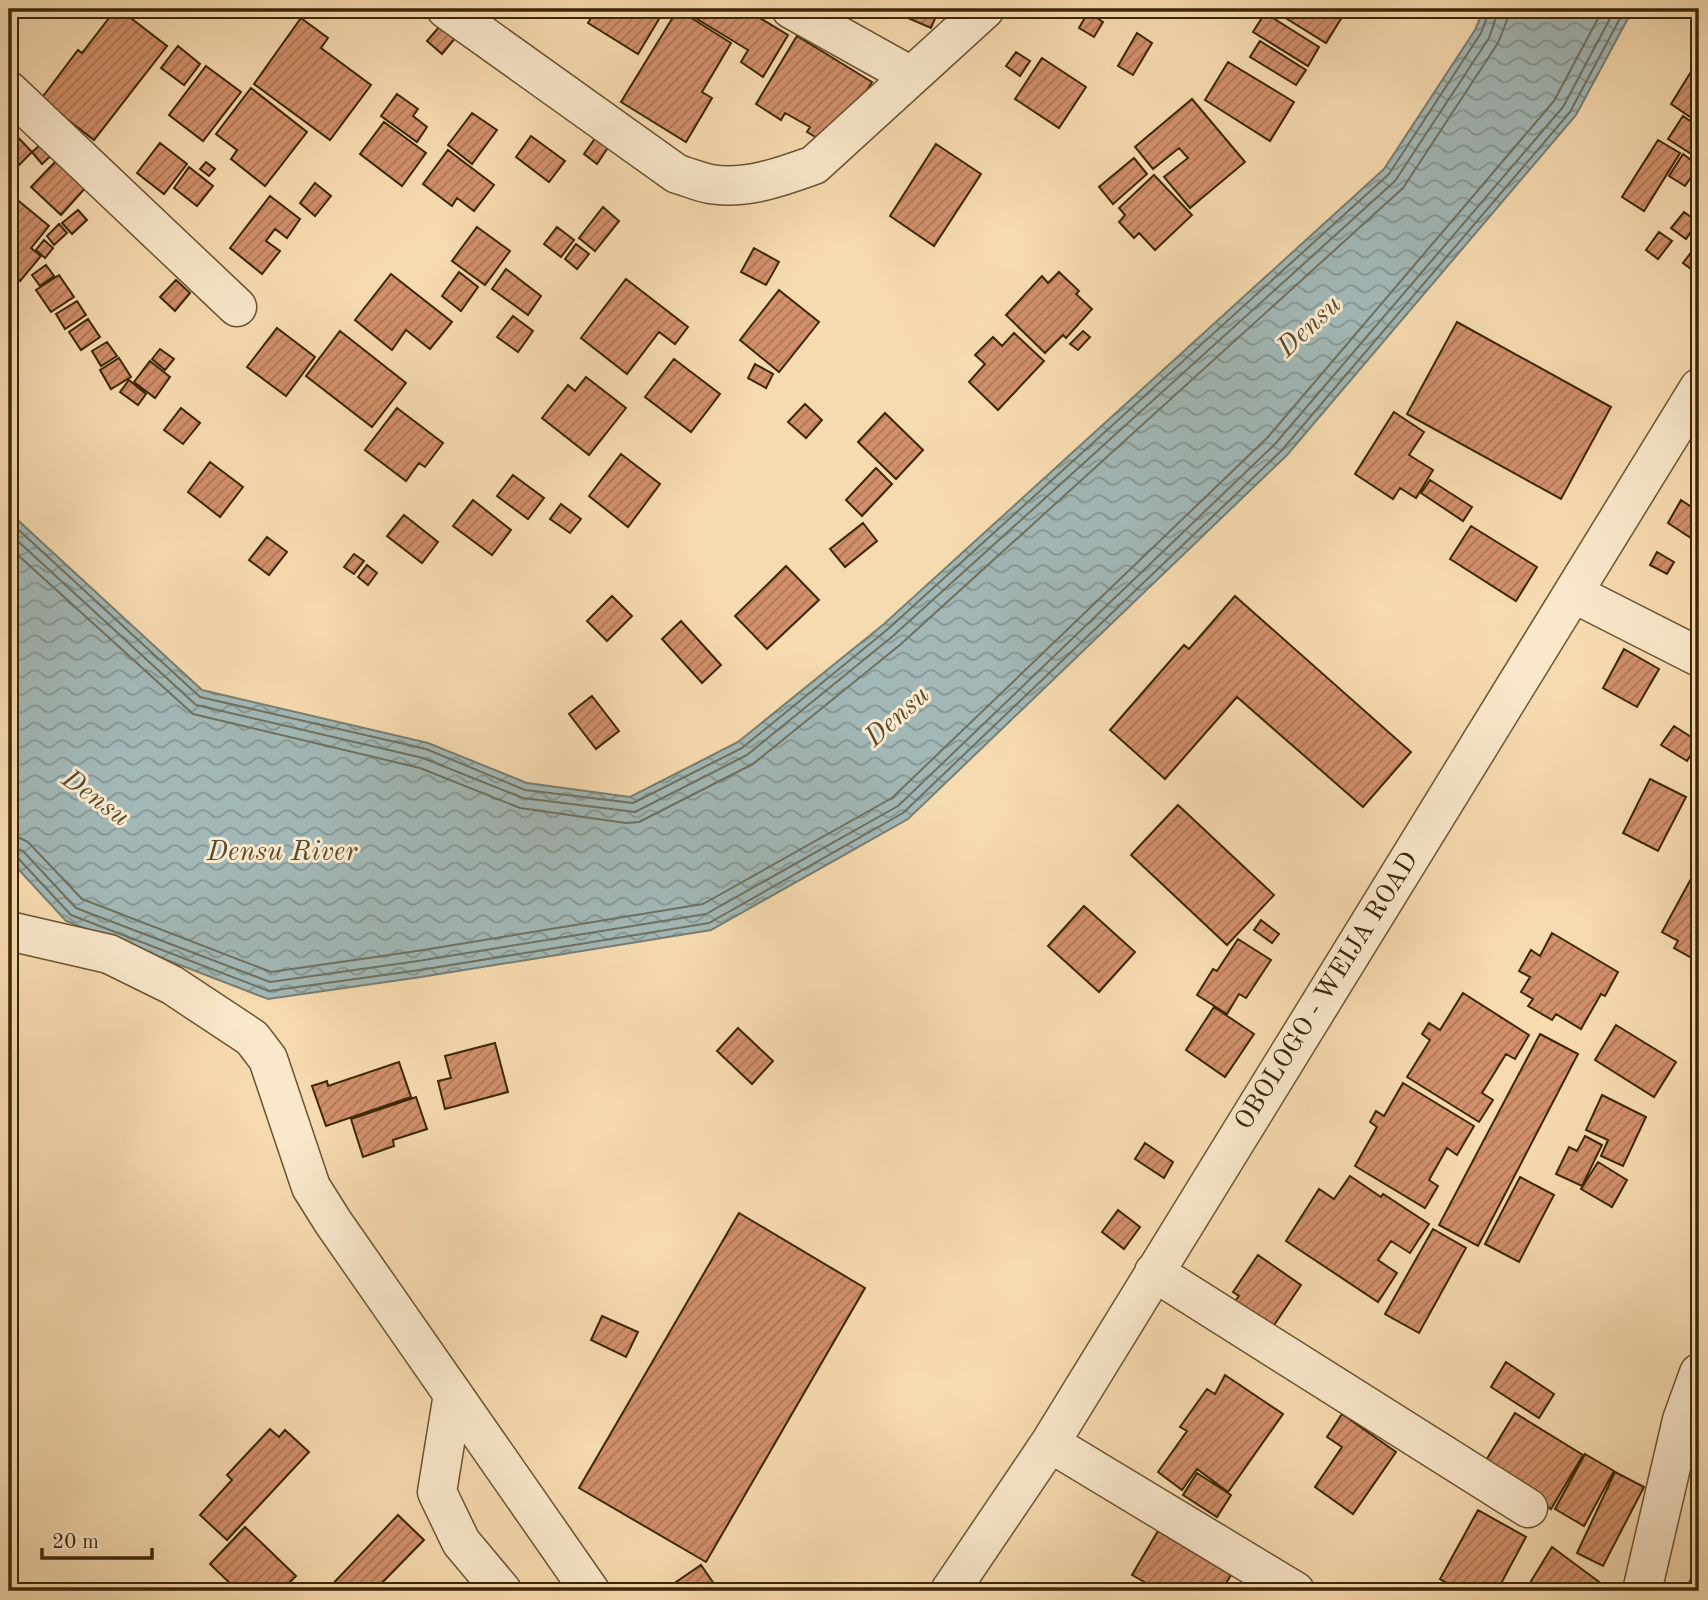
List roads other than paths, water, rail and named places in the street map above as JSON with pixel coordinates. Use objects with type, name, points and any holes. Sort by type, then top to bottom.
[{"type":"street","points":[[446,9],[677,174],[712,184],[748,184],[781,177],[814,165],[985,9]]},
{"type":"street","points":[[791,9],[911,76]]},
{"type":"street","points":[[9,91],[237,307]]},
{"type":"street","name":"OBOLOGO - WEIJA ROAD","points":[[950,1591],[1049,1443],[1699,387]]},
{"type":"street","points":[[1573,593],[1699,657]]},
{"type":"street","points":[[9,931],[109,954],[172,985],[252,1038],[268,1059],[312,1187],[333,1222],[590,1591]]},
{"type":"street","points":[[1154,1272],[1528,1508]]},
{"type":"street","points":[[1642,1591],[1682,1420],[1699,1373]]},
{"type":"street","points":[[453,1394],[437,1492],[461,1542],[502,1591]]},
{"type":"street","points":[[1049,1443],[1295,1591]]},
{"type":"water","name":"Densu River","points":[[1484,9],[1633,9],[1576,115],[1287,455],[908,819],[711,930],[268,999],[66,921],[9,859],[9,512],[202,690],[428,743],[527,783],[630,797],[738,742],[884,624],[1384,169],[1475,30]]},
{"type":"water label","name":"Densu","points":[[1310,327]]},
{"type":"water label","name":"Densu","points":[[898,717]]},
{"type":"water label","name":"Densu","points":[[95,799]]}]
